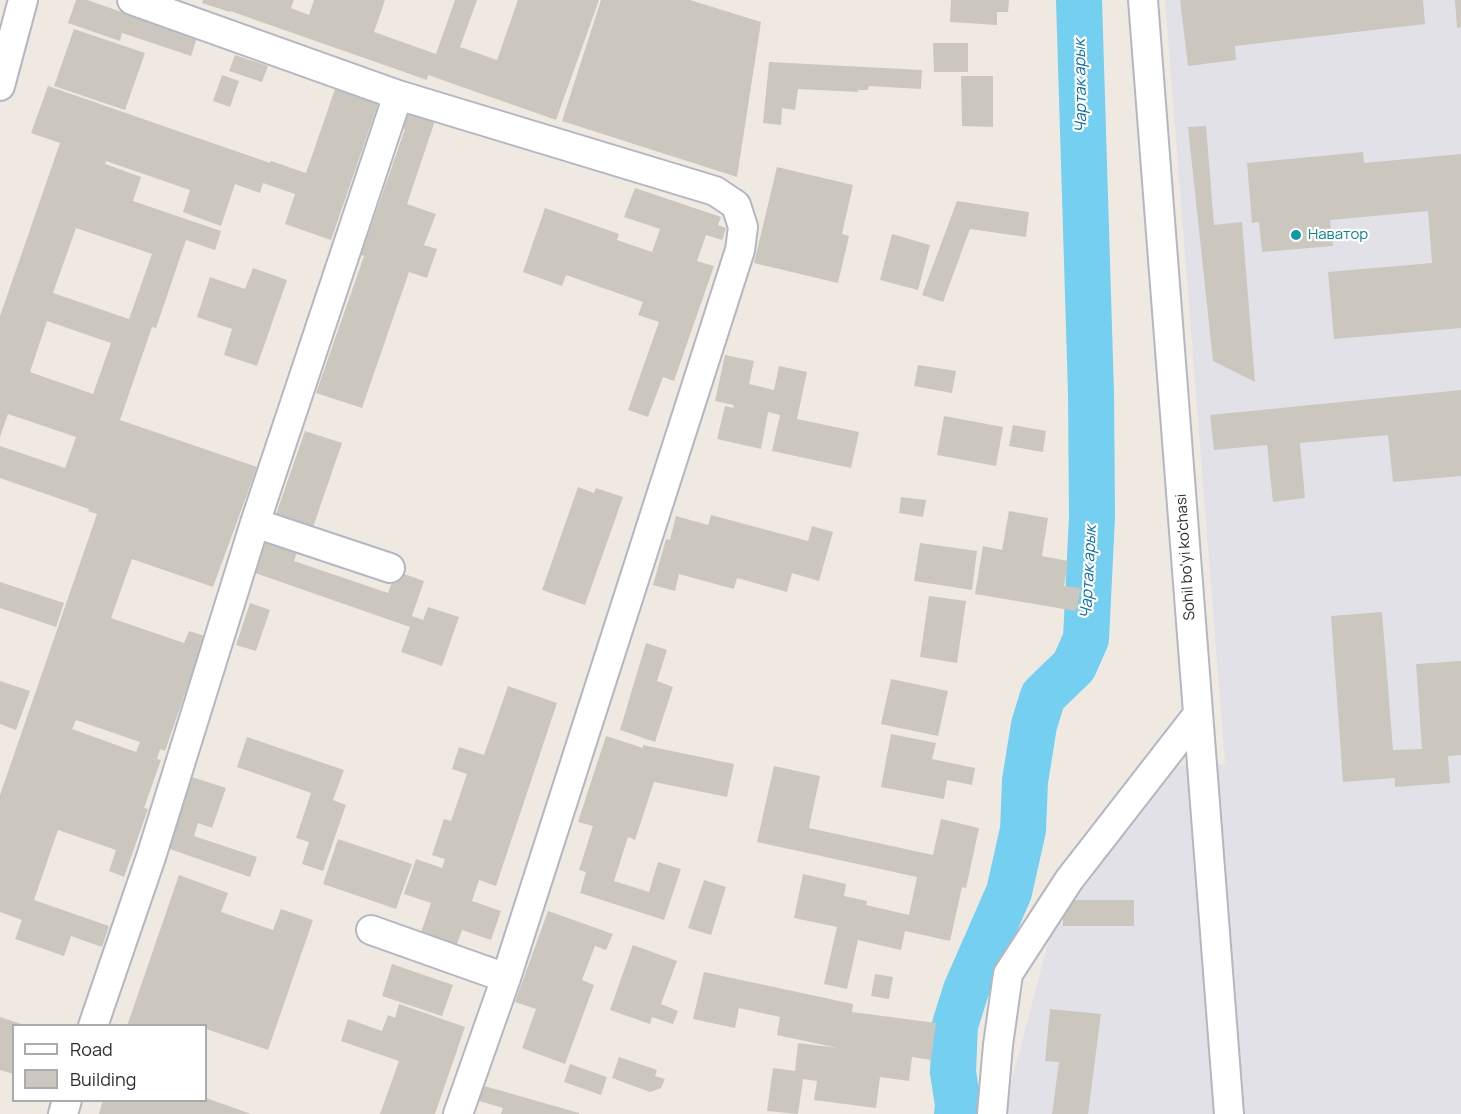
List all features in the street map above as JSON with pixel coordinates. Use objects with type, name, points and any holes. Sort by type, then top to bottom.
[{"type":"street","points":[[0,86],[23,0]]},
{"type":"street","points":[[132,0],[398,95],[715,191],[736,205],[743,227],[740,250],[506,978],[458,1114]]},
{"type":"street","name":"Sohil bo'yi ko'chasi","points":[[1143,0],[1229,1114]]},
{"type":"street","points":[[94,1024],[151,857],[255,524],[398,95]]},
{"type":"street","points":[[255,524],[390,568]]},
{"type":"street","points":[[992,1114],[1008,974],[1069,880],[1198,714]]},
{"type":"street","points":[[371,930],[506,978]]},
{"type":"shaded area","points":[[1165,0],[1461,0],[1461,1114],[1003,1114],[1059,901],[1169,766],[1225,764]]},
{"type":"building","points":[[76,0],[87,0],[197,38],[191,56],[122,33],[120,41],[68,23]]},
{"type":"building","points":[[203,0],[294,0],[291,8],[309,15],[314,0],[385,0],[374,32],[436,54],[455,0],[477,0],[460,47],[497,60],[518,0],[599,0],[556,120],[428,75],[427,80],[202,3]]},
{"type":"building","points":[[601,0],[690,0],[761,22],[737,177],[562,121]]},
{"type":"building","points":[[951,0],[1009,0],[1008,12],[997,12],[997,25],[950,22]]},
{"type":"building","points":[[1180,0],[1423,0],[1425,24],[1235,46],[1236,60],[1188,66]]},
{"type":"building","points":[[1455,0],[1461,0],[1461,27],[1457,28]]},
{"type":"building","points":[[74,29],[145,53],[125,110],[54,86]]},
{"type":"building","points":[[933,43],[968,43],[968,72],[934,72]]},
{"type":"building","points":[[235,55],[268,66],[262,82],[229,71]]},
{"type":"building","points":[[769,62],[922,70],[921,89],[869,86],[868,90],[858,90],[858,92],[798,89],[795,110],[782,108],[781,125],[763,123]]},
{"type":"building","points":[[222,75],[239,81],[230,107],[213,101]]},
{"type":"building","points":[[961,76],[993,76],[993,127],[962,126]]},
{"type":"building","points":[[48,86],[270,163],[271,161],[306,173],[335,89],[378,104],[331,240],[285,224],[295,194],[263,183],[260,193],[235,184],[221,226],[183,212],[190,190],[106,161],[105,164],[141,177],[133,201],[221,231],[215,250],[186,240],[156,328],[152,327],[120,420],[257,467],[213,587],[132,559],[111,618],[184,643],[189,631],[205,636],[165,751],[160,749],[157,759],[161,760],[144,808],[148,809],[124,877],[109,871],[116,850],[58,830],[34,900],[109,926],[102,947],[71,936],[64,956],[15,939],[22,920],[0,912],[0,795],[97,514],[88,511],[89,509],[0,478],[0,446],[65,468],[76,437],[8,414],[0,437],[0,316],[60,143],[31,133]],"holes":[[[76,228],[152,254],[129,319],[53,293]],[[47,321],[111,343],[93,394],[30,372]],[[76,720],[140,742],[136,752],[72,729]]]},
{"type":"building","points":[[410,109],[436,118],[407,204],[436,214],[424,245],[437,249],[427,278],[409,272],[362,408],[316,393],[364,256],[361,255]]},
{"type":"building","points":[[1206,126],[1214,225],[1242,222],[1255,382],[1213,361],[1188,127]]},
{"type":"building","name":"Наватор","points":[[1363,152],[1364,163],[1461,154],[1461,328],[1334,339],[1328,272],[1432,263],[1428,211],[1330,220],[1333,246],[1262,252],[1259,222],[1252,223],[1247,163]]},
{"type":"building","points":[[777,167],[853,185],[842,234],[849,236],[838,283],[754,263]]},
{"type":"building","points":[[635,188],[721,217],[718,225],[726,228],[722,240],[706,235],[697,261],[714,266],[674,381],[663,377],[648,417],[628,410],[659,322],[638,315],[643,302],[566,275],[562,286],[523,272],[545,208],[619,234],[617,240],[652,252],[660,229],[624,217]]},
{"type":"building","points":[[957,201],[1029,212],[1026,237],[970,229],[943,302],[922,295]]},
{"type":"building","points":[[892,234],[930,245],[918,290],[880,280]]},
{"type":"building","points":[[253,268],[287,280],[257,366],[224,355],[232,329],[197,317],[210,277],[245,289]]},
{"type":"building","points":[[725,355],[754,361],[749,384],[774,390],[779,366],[807,372],[797,419],[859,432],[851,468],[772,451],[780,415],[768,412],[761,449],[717,439],[725,406],[733,408],[734,405],[715,401]]},
{"type":"building","points":[[918,365],[956,371],[952,393],[914,386]]},
{"type":"building","points":[[1461,390],[1461,476],[1393,482],[1388,435],[1300,443],[1305,498],[1273,502],[1267,445],[1214,450],[1210,415]]},
{"type":"building","points":[[944,416],[1003,427],[996,466],[937,455]]},
{"type":"building","points":[[1013,425],[1046,431],[1043,452],[1009,446]]},
{"type":"building","points":[[305,431],[342,443],[311,533],[274,520]]},
{"type":"building","points":[[578,487],[594,493],[596,488],[623,497],[585,605],[542,590]]},
{"type":"building","points":[[901,497],[926,500],[923,517],[899,513]]},
{"type":"building","points":[[1009,511],[1048,518],[1042,556],[1068,561],[1064,586],[1081,588],[1076,611],[975,594],[983,546],[1002,550]]},
{"type":"building","points":[[711,515],[808,541],[812,526],[833,532],[819,581],[792,573],[787,592],[737,578],[734,589],[679,574],[675,591],[653,585],[666,539],[670,540],[676,516],[708,525]]},
{"type":"building","points":[[266,541],[297,552],[294,561],[388,593],[396,571],[424,581],[412,616],[423,620],[428,607],[459,617],[442,666],[401,652],[410,627],[255,573]]},
{"type":"building","points":[[920,543],[977,551],[972,590],[914,581]]},
{"type":"building","points":[[0,582],[64,603],[56,627],[0,608]]},
{"type":"building","points":[[929,596],[966,601],[957,663],[920,657]]},
{"type":"building","points":[[250,603],[270,610],[256,651],[236,645]]},
{"type":"building","points":[[1382,612],[1393,750],[1422,749],[1416,664],[1461,661],[1461,755],[1448,756],[1450,783],[1395,787],[1395,778],[1343,782],[1331,616]]},
{"type":"building","points":[[646,643],[667,650],[657,681],[673,687],[655,742],[620,730]]},
{"type":"building","points":[[891,679],[948,691],[938,736],[881,724]]},
{"type":"building","points":[[0,681],[30,691],[16,730],[0,724]]},
{"type":"building","points":[[508,686],[557,703],[496,886],[479,880],[472,901],[501,911],[491,940],[462,930],[455,950],[419,938],[431,903],[404,894],[416,859],[442,868],[445,859],[432,855],[444,819],[451,821],[467,774],[452,769],[459,747],[484,755]]},
{"type":"building","points":[[891,734],[936,743],[932,759],[975,768],[972,785],[947,780],[944,799],[881,787]]},
{"type":"building","points":[[606,736],[643,748],[643,745],[734,764],[727,797],[654,782],[635,840],[628,837],[614,881],[649,892],[658,862],[681,869],[664,920],[580,893],[586,872],[579,870],[593,826],[578,822]]},
{"type":"building","points":[[247,737],[344,770],[333,800],[346,805],[323,871],[302,864],[309,842],[296,838],[311,793],[237,767]]},
{"type":"building","points":[[774,766],[820,776],[809,828],[933,855],[941,819],[979,828],[966,888],[962,887],[950,941],[905,931],[901,950],[858,940],[847,989],[824,984],[837,927],[794,918],[803,874],[846,884],[844,896],[867,901],[866,905],[909,915],[917,877],[757,842]]},
{"type":"building","points":[[192,777],[226,788],[212,828],[198,823],[194,836],[257,857],[250,877],[167,848]]},
{"type":"building","points":[[338,839],[412,864],[396,909],[323,884]]},
{"type":"building","points":[[179,875],[228,893],[221,912],[273,930],[281,909],[313,920],[268,1050],[207,1029],[207,1024],[128,1024]]},
{"type":"building","points":[[704,880],[726,887],[711,935],[688,928]]},
{"type":"building","points":[[1063,900],[1134,900],[1134,926],[1063,926]]},
{"type":"building","points":[[548,911],[613,934],[606,950],[595,946],[582,980],[594,985],[565,1064],[522,1048],[536,1009],[515,1002]]},
{"type":"building","points":[[633,945],[677,961],[661,1004],[678,1011],[673,1024],[652,1017],[650,1024],[610,1010]]},
{"type":"building","points":[[392,964],[453,985],[442,1016],[382,996]]},
{"type":"building","points":[[704,972],[853,1004],[852,1012],[936,1023],[931,1060],[912,1057],[909,1081],[880,1077],[876,1108],[814,1100],[817,1081],[803,1079],[798,1114],[767,1111],[773,1068],[795,1071],[798,1043],[838,1048],[777,1035],[780,1017],[739,1008],[735,1028],[693,1019]]},
{"type":"building","points":[[875,974],[893,977],[889,999],[871,996]]},
{"type":"building","points":[[399,1004],[465,1027],[435,1114],[380,1114],[399,1061],[341,1041],[348,1019],[382,1031],[388,1015],[395,1018]]},
{"type":"building","points":[[1050,1009],[1101,1014],[1088,1114],[1052,1114],[1059,1062],[1045,1061]]},
{"type":"building","points":[[0,1017],[21,1024],[12,1024],[12,1073],[0,1070]]},
{"type":"building","points":[[619,1057],[657,1070],[655,1076],[665,1079],[661,1088],[650,1092],[612,1078]]},
{"type":"building","points":[[570,1064],[607,1077],[601,1095],[564,1082]]},
{"type":"building","points":[[481,1085],[579,1114],[501,1114],[503,1108],[476,1100]]},
{"type":"building","points":[[207,1098],[251,1114],[99,1114],[102,1102],[207,1102]]},
{"type":"waterway","name":"Чартак арык","points":[[957,1114],[958,1105],[953,1072],[955,1025],[966,990],[1009,892],[1023,830],[1025,781],[1034,725],[1043,696],[1074,666],[1086,639],[1092,517],[1091,393],[1079,0]]},
{"type":"place","name":"Наватор","points":[[1296,235]]}]
